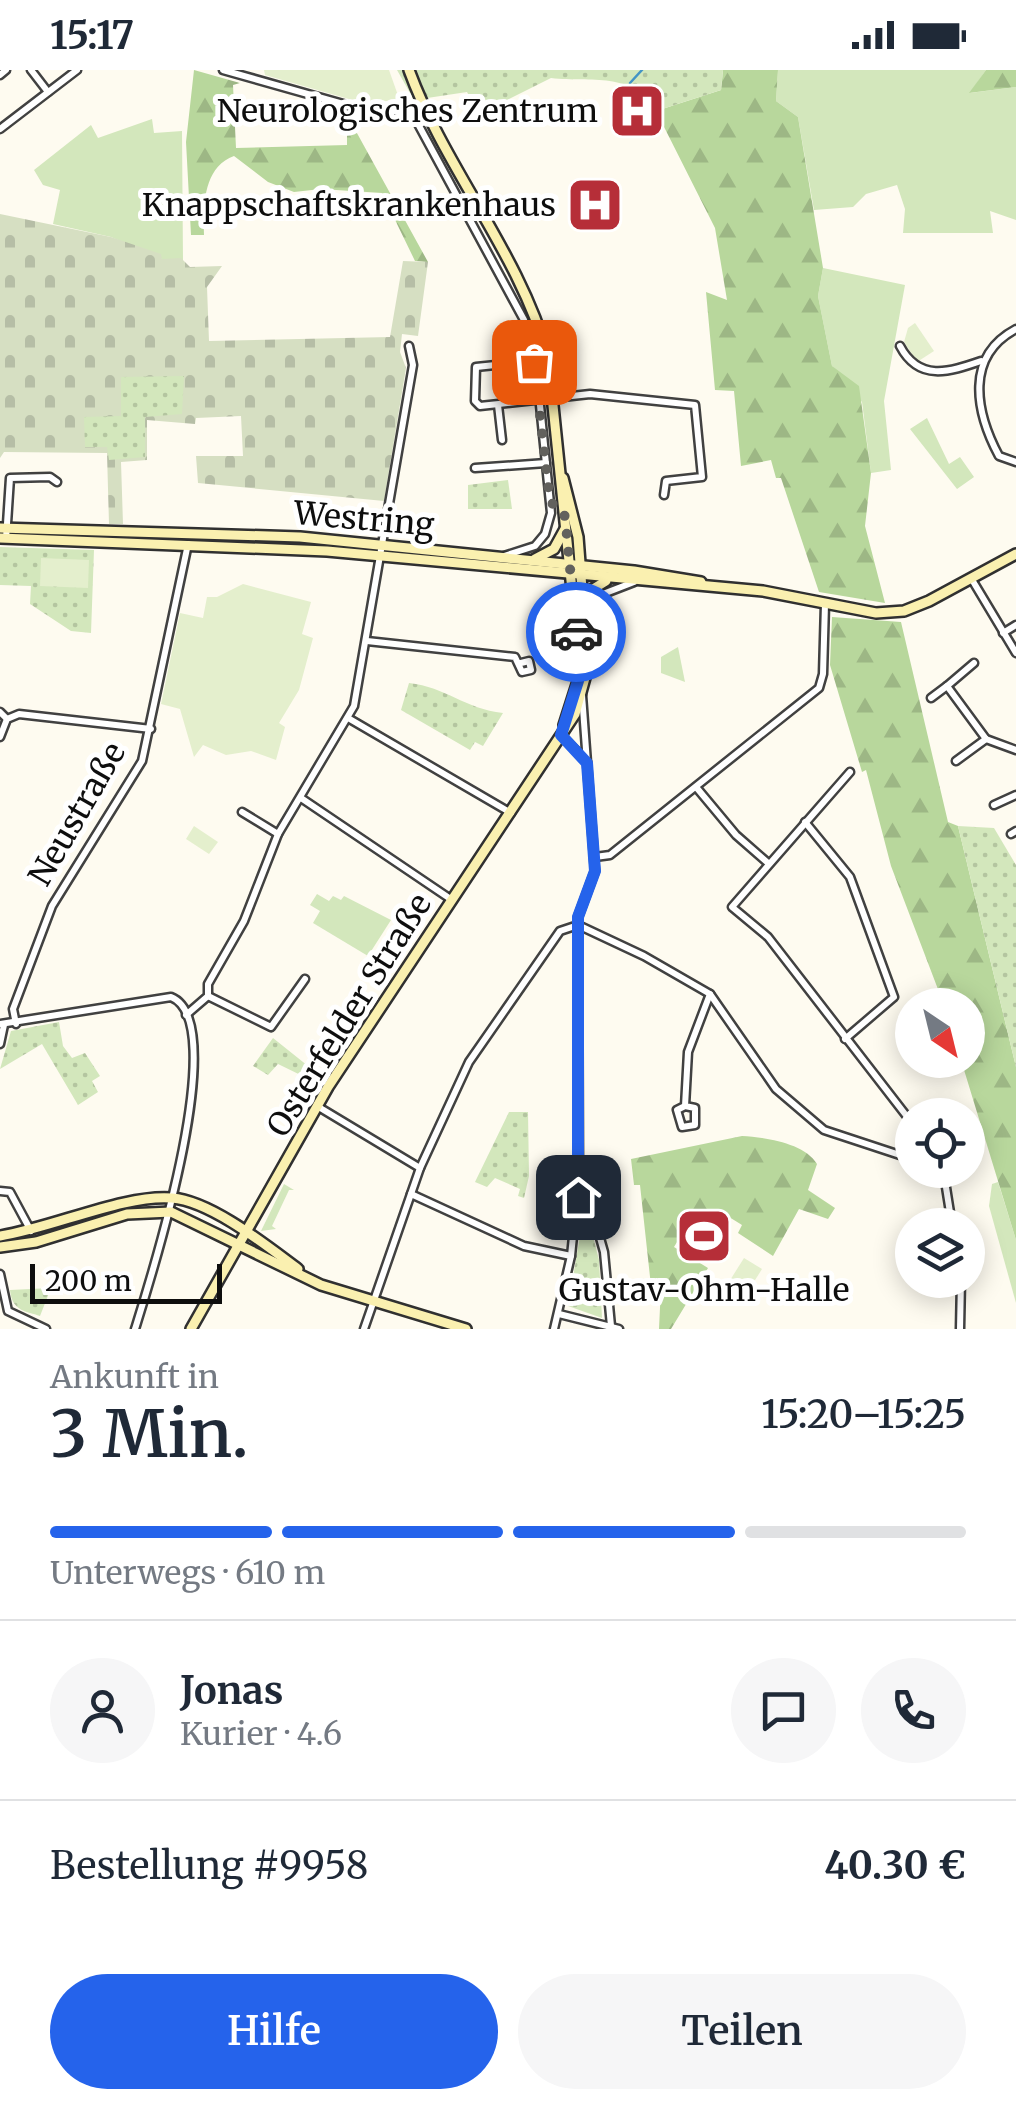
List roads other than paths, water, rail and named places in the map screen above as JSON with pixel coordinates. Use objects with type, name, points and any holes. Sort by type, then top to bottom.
[{"type":"main road","name":"Osterfelder Straße","points":[[191,1329],[317,1106],[561,735],[582,694],[588,667],[582,608],[564,512],[548,357],[533,312],[424,112],[409,70]]},
{"type":"main road","name":"Osterfelder Straße","points":[[561,735],[578,670],[573,508],[563,478]]},
{"type":"main road","points":[[530,560],[554,549],[566,526]]},
{"type":"main road","name":"Westring","points":[[3,533],[187,546],[500,556],[609,580],[714,586]]},
{"type":"main road","name":"Westring","points":[[3,533],[192,534],[382,551],[714,586],[888,614],[929,601],[971,578]]},
{"type":"main road","points":[[971,578],[1016,554]]},
{"type":"main road","points":[[582,608],[593,589],[609,580]]},
{"type":"main road","points":[[0,1236],[32,1232],[136,1201],[174,1198],[244,1231],[317,1282]]},
{"type":"main road","points":[[0,1247],[36,1242],[127,1214],[171,1212],[317,1282],[466,1329]]},
{"type":"street","points":[[0,75],[6,70]]},
{"type":"street","points":[[31,70],[48,92]]},
{"type":"street","points":[[0,129],[77,70]]},
{"type":"street","points":[[223,70],[350,107],[424,112]]},
{"type":"street","points":[[410,111],[522,318],[534,362],[551,519],[540,542],[500,556]]},
{"type":"street","points":[[482,242],[492,236]]},
{"type":"street","points":[[522,318],[533,312]]},
{"type":"street","points":[[900,346],[915,366],[931,373],[948,373],[981,362],[999,339],[1016,329]]},
{"type":"street","points":[[186,1015],[208,996],[208,984],[244,922],[278,834],[348,718],[367,641],[413,364],[409,346]]},
{"type":"street","points":[[534,362],[476,367],[475,402],[498,404],[590,394],[695,405],[702,474],[666,482],[664,495]]},
{"type":"street","points":[[981,362],[980,404],[985,424],[999,456],[1016,462]]},
{"type":"street","points":[[498,404],[502,440]]},
{"type":"street","points":[[476,468],[546,462]]},
{"type":"street","points":[[3,533],[10,478],[50,477],[57,482]]},
{"type":"street","points":[[550,502],[564,512]]},
{"type":"street","name":"Neustraße","points":[[16,1024],[13,1009],[46,918],[142,761],[192,534]]},
{"type":"street","points":[[971,578],[1016,653]]},
{"type":"street","name":"Osterfelder Straße","points":[[588,667],[598,664],[598,600],[603,594],[634,582]]},
{"type":"street","points":[[595,857],[610,855],[818,688],[823,674],[828,605]]},
{"type":"street","points":[[1003,632],[1016,625]]},
{"type":"street","points":[[367,641],[515,657],[520,663]]},
{"type":"street","points":[[931,698],[974,663]]},
{"type":"street","points":[[946,686],[986,739],[1016,750]]},
{"type":"street","points":[[554,1329],[571,1256],[578,1197],[578,925],[595,857],[586,703],[582,694]]},
{"type":"street","points":[[0,712],[7,720]]},
{"type":"street","points":[[0,737],[7,720],[20,714],[150,729]]},
{"type":"street","points":[[348,718],[511,812]]},
{"type":"street","points":[[561,735],[587,763]]},
{"type":"street","points":[[956,761],[986,739]]},
{"type":"street","points":[[850,772],[732,908],[768,937],[895,1102]]},
{"type":"street","points":[[696,787],[736,835],[768,862]]},
{"type":"street","points":[[994,806],[1016,795]]},
{"type":"street","points":[[300,798],[452,900]]},
{"type":"street","points":[[242,812],[278,834]]},
{"type":"street","points":[[804,822],[850,877],[894,997],[845,1040]]},
{"type":"street","points":[[364,1329],[420,1168],[469,1062],[560,931],[578,925],[710,994],[776,1088],[824,1130],[895,1154]]},
{"type":"street","points":[[208,996],[271,1027],[305,979]]},
{"type":"street","points":[[685,1106],[688,1052],[710,994]]},
{"type":"street","points":[[0,1044],[2,1024],[171,998],[178,1000],[186,1015],[192,1033],[188,1122],[171,1212],[135,1329]]},
{"type":"street","points":[[317,1106],[420,1168]]},
{"type":"street","points":[[0,1190],[10,1192],[30,1220],[32,1232]]},
{"type":"street","points":[[411,1194],[524,1246],[571,1256]]},
{"type":"street","points":[[558,1314],[615,1327],[600,1237],[589,1200],[578,1197]]},
{"type":"street","points":[[0,1274],[8,1311],[28,1326],[46,1329]]},
{"type":"street","points":[[960,1329],[961,1298]]},
{"type":"waterway","points":[[630,83],[642,70]]},
{"type":"place","name":"Neurologisches Zentrum","points":[[637,111]]},
{"type":"place","name":"Knappschaftskrankenhaus","points":[[595,205]]},
{"type":"place","name":"Gustav-Ohm-Halle","points":[[704,1236]]}]
